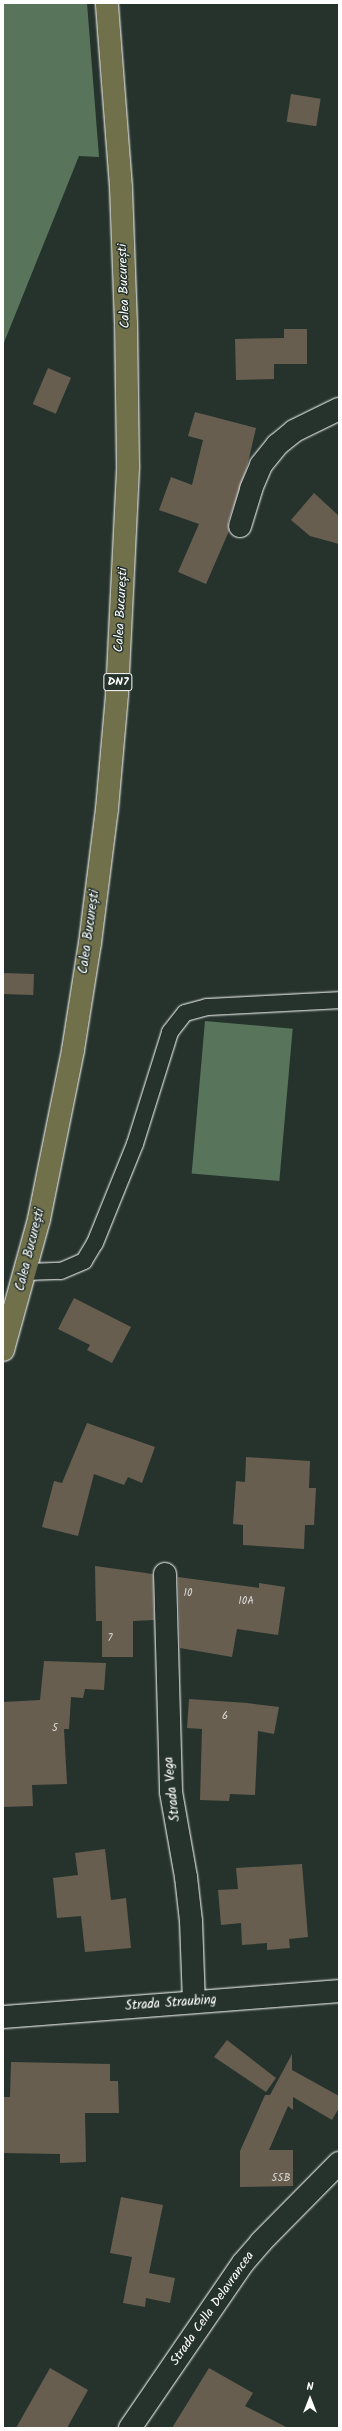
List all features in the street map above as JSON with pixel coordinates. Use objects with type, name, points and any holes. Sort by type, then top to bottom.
[{"type":"highway","name":"Calea București","points":[[3,1350],[26,1272],[57,1136],[76,1027],[107,809],[117,694],[128,465],[126,324],[121,187],[107,3]]},
{"type":"street","points":[[240,526],[251,489],[262,464],[277,445],[294,431],[339,409]]},
{"type":"street","name":"Strada Vega","points":[[165,1574],[171,1792],[190,1906],[194,1966],[194,2002]]},
{"type":"street","name":"Strada Straubing","points":[[3,2017],[339,1992]]},
{"type":"street","name":"Strada Cella Delavrancea","points":[[130,2428],[244,2263],[261,2242],[339,2163]]},
{"type":"lane","points":[[26,1272],[61,1271],[84,1261],[95,1244],[135,1144],[170,1032],[185,1013],[207,1007],[339,1000]]},
{"type":"green space","points":[[3,3],[87,3],[99,157],[79,156],[3,345]]},
{"type":"green space","points":[[205,1021],[293,1029],[279,1181],[192,1173]]},
{"type":"building","points":[[291,94],[321,99],[316,126],[287,122]]},
{"type":"building","points":[[284,329],[307,329],[307,364],[274,364],[274,379],[236,380],[235,339],[284,338]]},
{"type":"building","points":[[48,368],[71,378],[56,414],[33,404]]},
{"type":"building","points":[[195,412],[256,428],[247,467],[228,522],[229,531],[206,584],[178,572],[199,524],[159,510],[171,477],[192,485],[203,440],[188,436]]},
{"type":"building","points":[[314,493],[339,516],[339,544],[310,536],[291,520]]},
{"type":"building","points":[[3,973],[34,974],[33,995],[3,994]]},
{"type":"building","points":[[74,1298],[131,1327],[112,1363],[87,1350],[90,1345],[58,1329]]},
{"type":"building","points":[[87,1423],[155,1447],[142,1483],[128,1477],[124,1485],[94,1474],[78,1536],[42,1527],[54,1481],[62,1483]]},
{"type":"building","points":[[246,1457],[310,1461],[309,1488],[316,1488],[314,1525],[305,1525],[304,1549],[243,1545],[243,1525],[233,1524],[236,1481],[245,1482]]},
{"type":"building","points":[[95,1566],[153,1574],[154,1620],[133,1621],[133,1657],[102,1657],[102,1621],[96,1621]]},
{"type":"building","points":[[178,1577],[259,1588],[259,1583],[285,1587],[278,1635],[237,1629],[232,1657],[180,1648]]},
{"type":"building","points":[[44,1661],[106,1663],[104,1690],[85,1689],[83,1698],[71,1697],[69,1729],[64,1729],[67,1784],[32,1785],[33,1806],[3,1807],[3,1702],[40,1700]]},
{"type":"building","points":[[189,1699],[279,1707],[274,1734],[258,1731],[255,1795],[230,1794],[229,1801],[200,1800],[202,1729],[187,1728]]},
{"type":"building","points":[[105,1849],[111,1900],[126,1898],[131,1948],[85,1952],[81,1916],[57,1918],[53,1878],[78,1875],[75,1853]]},
{"type":"building","points":[[302,1864],[308,1937],[289,1939],[290,1948],[267,1950],[267,1943],[242,1945],[241,1923],[221,1925],[218,1890],[238,1889],[236,1868]]},
{"type":"building","points":[[227,2040],[276,2078],[266,2092],[214,2057]]},
{"type":"building","points":[[292,2054],[292,2070],[339,2096],[339,2108],[332,2120],[293,2097],[293,2110],[288,2106],[269,2150],[293,2150],[293,2186],[240,2187],[240,2151],[265,2095],[270,2095]]},
{"type":"building","points":[[11,2062],[110,2064],[110,2081],[118,2081],[119,2113],[85,2113],[86,2162],[60,2163],[60,2154],[3,2153],[3,2097],[10,2097]]},
{"type":"building","points":[[121,2197],[163,2205],[149,2273],[175,2278],[170,2303],[146,2298],[145,2307],[123,2303],[132,2257],[110,2253]]},
{"type":"building","points":[[50,2368],[88,2390],[67,2428],[16,2428]]},
{"type":"building","points":[[209,2368],[253,2393],[245,2406],[288,2428],[172,2428]]}]
